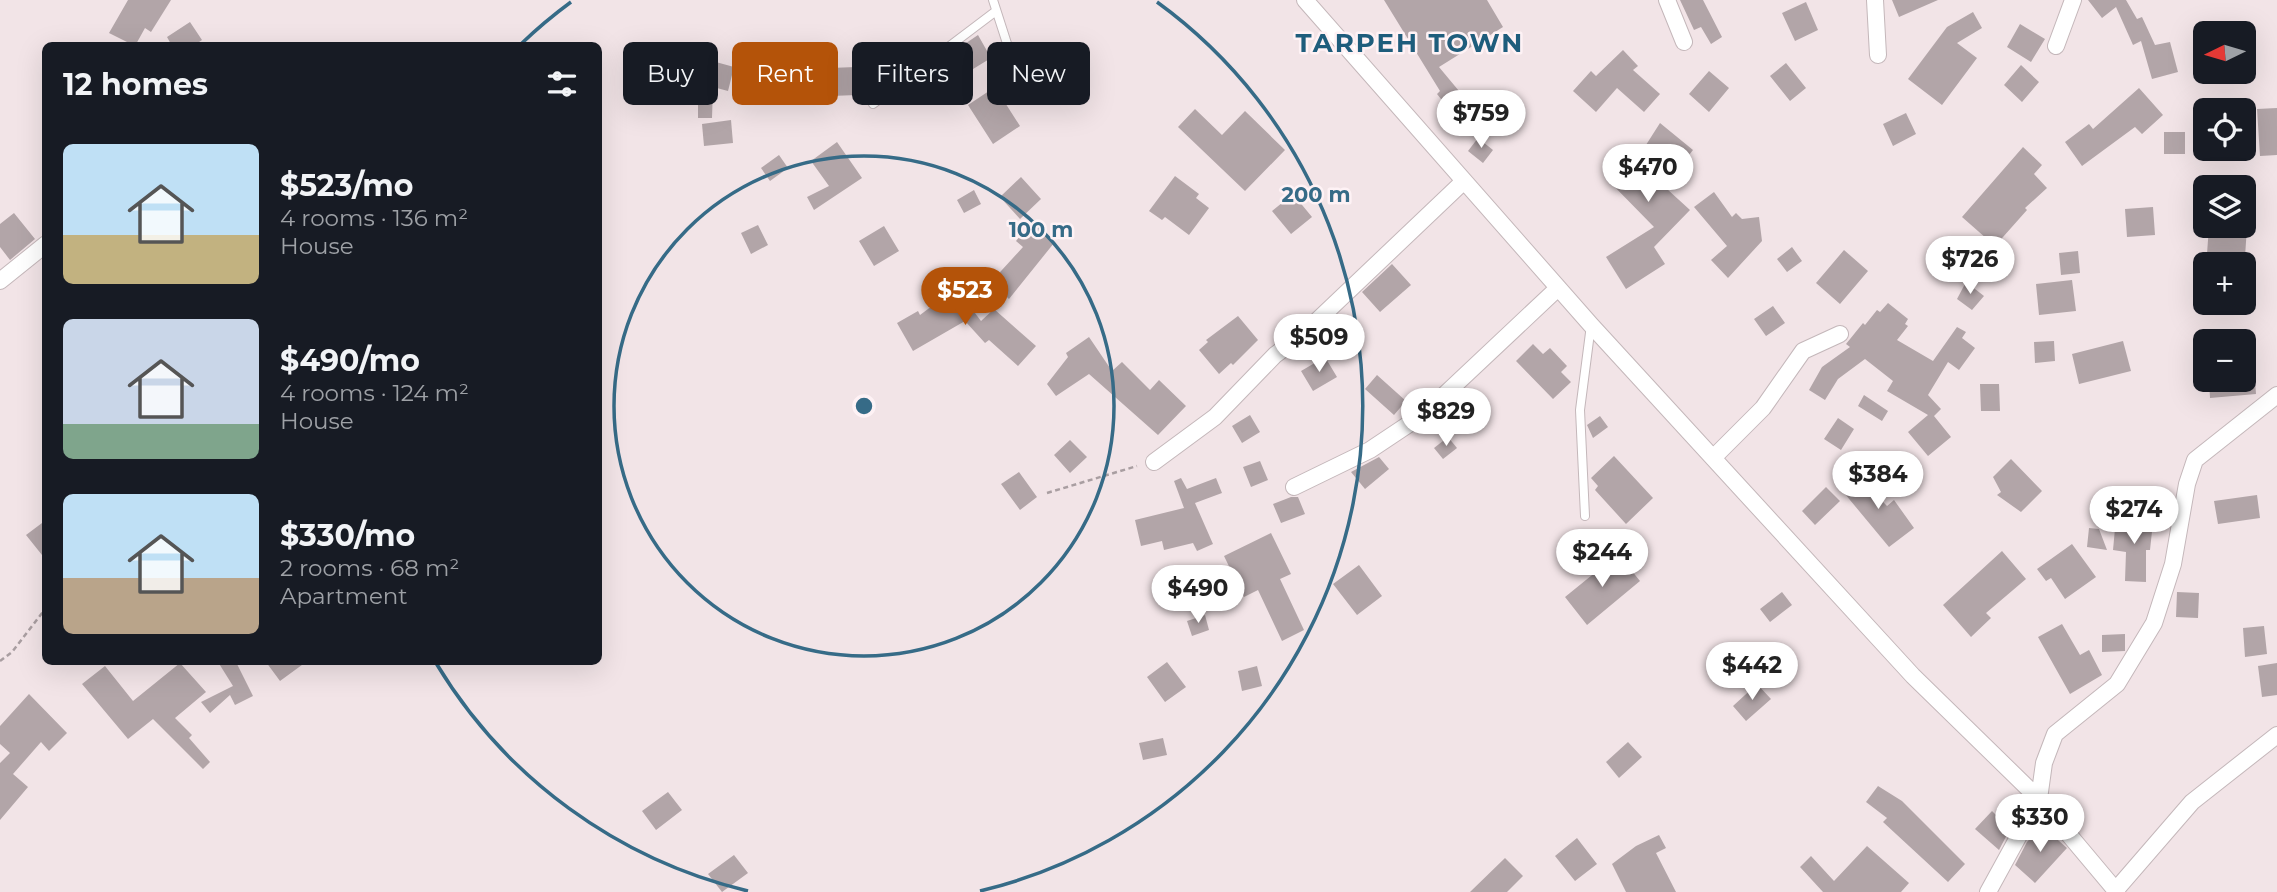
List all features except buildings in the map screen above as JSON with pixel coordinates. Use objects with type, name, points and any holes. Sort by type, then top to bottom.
[{"type":"street","points":[[1305,0],[1591,325],[1913,676],[2039,799],[2116,891],[2192,802],[2277,735]]},
{"type":"street","points":[[1667,0],[1684,42]]},
{"type":"street","points":[[1875,0],[1878,55]]},
{"type":"street","points":[[2056,46],[2073,0]]},
{"type":"street","points":[[1154,462],[1215,417],[1275,355],[1302,335],[1464,181]]},
{"type":"street","points":[[0,281],[42,247]]},
{"type":"street","points":[[1294,487],[1370,450],[1424,414],[1558,288]]},
{"type":"street","points":[[1713,458],[1763,408],[1804,351],[1840,334]]},
{"type":"street","points":[[1988,892],[2039,799],[2044,763],[2055,734],[2117,684],[2154,623],[2173,564],[2195,460],[2277,395]]},
{"type":"lane","points":[[993,0],[1006,42]]},
{"type":"lane","points":[[955,42],[996,11]]},
{"type":"lane","points":[[1585,516],[1580,410],[1591,325]]},
{"type":"path","points":[[1047,493],[1154,462]]},
{"type":"path","points":[[0,661],[12,652],[42,613]]},
{"type":"district","name":"TARPEH TOWN","points":[[1410,43]]}]
